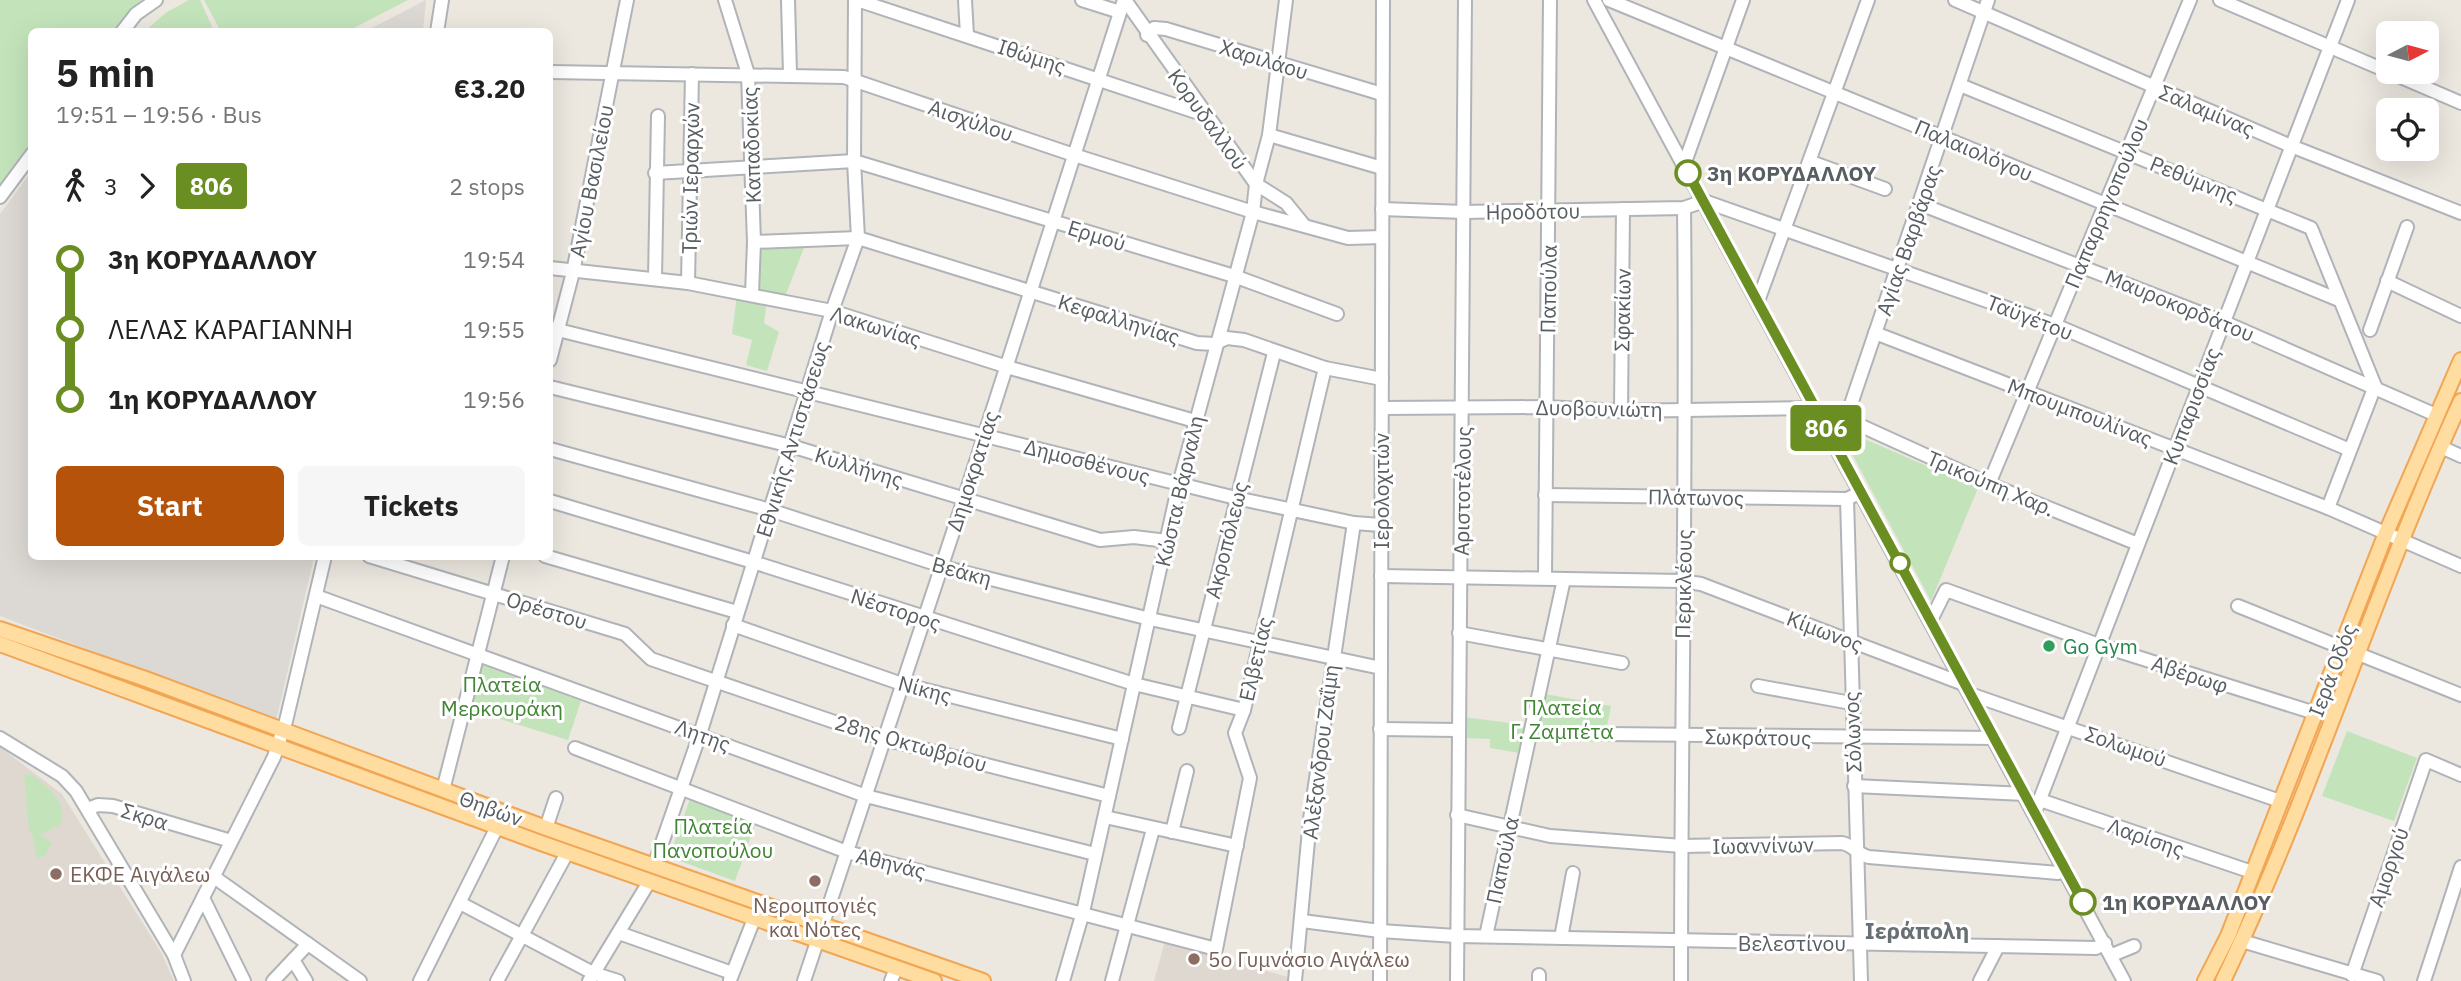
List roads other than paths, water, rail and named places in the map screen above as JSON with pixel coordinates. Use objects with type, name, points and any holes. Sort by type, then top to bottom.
[{"type":"main road","name":"Ιερά Οδός","points":[[2205,981],[2228,936],[2385,533],[2436,415],[2456,386],[2461,360]]},
{"type":"main road","name":"Ιερά Οδός","points":[[2223,981],[2242,941],[2400,539],[2461,401]]},
{"type":"main road","name":"Θηβών","points":[[0,629],[142,678],[546,828],[983,981]]},
{"type":"main road","name":"Θηβών","points":[[0,645],[567,853],[819,942],[893,975],[934,981]]},
{"type":"street","points":[[125,28],[136,14],[156,0]]},
{"type":"street","points":[[438,28],[442,0]]},
{"type":"street","name":"Αγίου Βασιλείου","points":[[553,329],[573,272],[627,0]]},
{"type":"street","name":"Καπαδοκίας","points":[[725,0],[748,74],[754,242],[752,294]]},
{"type":"street","points":[[788,0],[790,74]]},
{"type":"street","name":"Ιθώμης","points":[[856,0],[1205,115]]},
{"type":"street","name":"Εθνικής Αντιστάσεως","points":[[654,866],[700,734],[832,311],[858,238],[854,161],[856,0]]},
{"type":"street","points":[[965,0],[967,35]]},
{"type":"street","points":[[1083,0],[1123,4]]},
{"type":"street","name":"Κώστα Βάρναλη","points":[[1063,981],[1083,912],[1179,484],[1214,344],[1253,212],[1256,184],[1269,135],[1286,0]]},
{"type":"street","name":"Ιερολοχιτών","points":[[1380,981],[1383,0]]},
{"type":"street","name":"Αριστοτέλους","points":[[1457,981],[1455,936],[1464,407],[1465,0]]},
{"type":"street","name":"Παπούλα","points":[[1545,578],[1549,0]]},
{"type":"street","points":[[1594,0],[1994,738],[2025,794],[2037,806],[2066,870],[2125,980]]},
{"type":"street","name":"Παλαιολόγου","points":[[1609,0],[1639,6],[1833,91],[2339,300]]},
{"type":"street","points":[[1684,165],[1743,0]]},
{"type":"street","points":[[1758,302],[1868,0]]},
{"type":"street","name":"Σαλαμίνας","points":[[1955,0],[1986,6],[2154,88],[2461,213]]},
{"type":"street","name":"Παπαρρηγοπούλου","points":[[1989,484],[2190,0]]},
{"type":"street","points":[[2220,0],[2376,66]]},
{"type":"street","name":"Κυπαρισσίας","points":[[2037,806],[2348,0]]},
{"type":"street","name":"Κορυδαλλού","points":[[1123,4],[1256,184],[1286,203],[1305,225]]},
{"type":"street","name":"Δημοκρατίας","points":[[804,981],[942,567],[1123,4]]},
{"type":"street","name":"Αγίας Βαρβάρας","points":[[1846,419],[1986,6]]},
{"type":"street","name":"Χαριλάου","points":[[1147,35],[1154,28],[1160,28],[1382,94]]},
{"type":"street","name":"Αισχύλου","points":[[553,72],[790,74],[854,79],[1074,155],[1253,212],[1348,238],[1382,237]]},
{"type":"street","name":"Τριών Ιεραρχών","points":[[688,283],[692,74]]},
{"type":"street","points":[[2417,84],[2461,103]]},
{"type":"street","name":"Ρεθύμνης","points":[[1961,85],[2311,228],[2339,300]]},
{"type":"street","points":[[655,278],[658,116]]},
{"type":"street","points":[[1269,135],[1382,168]]},
{"type":"street","points":[[0,197],[28,158]]},
{"type":"street","points":[[655,173],[854,161]]},
{"type":"street","name":"Ερμού","points":[[854,161],[1234,276],[1337,314]]},
{"type":"street","points":[[1811,162],[1885,189]]},
{"type":"street","points":[[1684,208],[1703,201]]},
{"type":"street","name":"Ταϋγέτου","points":[[1703,201],[2055,325],[2198,388],[2350,450]]},
{"type":"street","name":"Μαυροκορδάτου","points":[[1920,204],[2224,322],[2436,415]]},
{"type":"street","name":"Ηροδότου","points":[[1382,209],[1464,212],[1684,208]]},
{"type":"street","name":"Περικλέους","points":[[1681,981],[1682,581],[1686,496],[1684,208]]},
{"type":"street","name":"Σφακίων","points":[[1621,411],[1623,209]]},
{"type":"street","points":[[2370,330],[2407,227]]},
{"type":"street","name":"Κεφαλληνίας","points":[[754,242],[858,238],[1197,343],[1214,344],[1227,338],[1244,340],[1274,353],[1325,368],[1382,379]]},
{"type":"street","name":"Λακωνίας","points":[[553,269],[688,283],[832,311],[1006,366],[1195,421]]},
{"type":"street","points":[[2387,281],[2461,316]]},
{"type":"street","points":[[2328,508],[2375,386],[2339,300]]},
{"type":"street","name":"Δημοσθένους","points":[[553,329],[1236,498],[1354,523],[1381,525]]},
{"type":"street","name":"Μπουμπουλίνας","points":[[1875,333],[2328,508],[2461,566]]},
{"type":"street","name":"Ακροπόλεως","points":[[1179,728],[1274,353]]},
{"type":"street","name":"Ελβετίας","points":[[1216,949],[1250,778],[1234,733],[1244,710],[1325,368]]},
{"type":"street","name":"Κυλλήνης","points":[[553,388],[791,446],[1100,540],[1134,537],[1167,541]]},
{"type":"street","name":"Δυοβουνιώτη","points":[[1381,408],[1545,407],[1621,411],[1815,408]]},
{"type":"street","points":[[1827,430],[1846,419]]},
{"type":"street","name":"Τρικούπη Χαρ.","points":[[1846,419],[1989,484],[2138,544]]},
{"type":"street","points":[[2441,447],[2461,456]]},
{"type":"street","name":"Βεάκη","points":[[553,450],[770,510],[942,567],[1258,644],[1381,668]]},
{"type":"street","points":[[1847,499],[1861,492]]},
{"type":"street","name":"Πλάτωνος","points":[[1545,495],[1847,499]]},
{"type":"street","name":"Σόλωνος","points":[[1847,499],[1861,981]]},
{"type":"street","name":"Νέστορος","points":[[553,501],[1134,684],[1244,710]]},
{"type":"street","name":"Αλέξανδρου Ζαΐμη","points":[[1295,981],[1310,819],[1331,659],[1354,523]]},
{"type":"street","name":"Νίκης","points":[[553,559],[735,618],[902,684],[1122,739]]},
{"type":"street","points":[[174,954],[283,732],[325,560]]},
{"type":"street","name":"Ορέστου","points":[[383,560],[625,634],[652,659],[716,682]]},
{"type":"street","points":[[443,790],[502,560]]},
{"type":"street","points":[[1381,576],[1682,581]]},
{"type":"street","name":"Παπούλα","points":[[1486,936],[1564,579]]},
{"type":"street","name":"Κίμωνος","points":[[1682,581],[1701,584],[1968,689]]},
{"type":"street","name":"Αβέρωφ","points":[[1931,620],[1946,590],[2099,645],[2315,713]]},
{"type":"street","name":"Λητης","points":[[316,596],[866,796],[1095,854]]},
{"type":"street","points":[[2238,606],[2340,647]]},
{"type":"street","points":[[1459,633],[1622,663]]},
{"type":"street","points":[[2356,653],[2461,695]]},
{"type":"street","name":"28ης Οκτωβρίου","points":[[716,682],[884,739],[1109,796]]},
{"type":"street","points":[[1758,686],[1851,702]]},
{"type":"street","name":"Σολωμού","points":[[1968,689],[2280,800]]},
{"type":"street","points":[[1380,729],[1458,730]]},
{"type":"street","name":"Σωκράτους","points":[[1606,734],[1994,738]]},
{"type":"street","points":[[0,738],[62,776],[88,809],[174,954],[184,981]]},
{"type":"street","name":"Αθηνάς","points":[[575,748],[847,852],[1129,923],[1216,949]]},
{"type":"street","name":"Αμοργού","points":[[2352,975],[2426,760],[2461,775]]},
{"type":"street","points":[[1172,832],[1187,771]]},
{"type":"street","points":[[1854,786],[2025,794]]},
{"type":"street","points":[[546,828],[556,798]]},
{"type":"street","name":"Σκρα","points":[[88,809],[98,805],[113,806],[231,841]]},
{"type":"street","name":"Λαρίσης","points":[[2037,806],[2252,872]]},
{"type":"street","name":"Ιωαννίνων","points":[[1457,815],[1550,836],[1682,846],[1842,843],[1869,857],[2058,873],[2066,870]]},
{"type":"street","points":[[1105,817],[1237,846]]},
{"type":"street","points":[[420,981],[497,827]]},
{"type":"street","points":[[1112,981],[1153,829]]},
{"type":"street","points":[[497,981],[567,853]]},
{"type":"street","points":[[2424,981],[2461,867]]},
{"type":"street","points":[[1561,938],[1573,873]]},
{"type":"street","points":[[214,877],[360,981]]},
{"type":"street","points":[[591,977],[649,881]]},
{"type":"street","points":[[203,898],[244,981]]},
{"type":"street","points":[[460,903],[523,934],[591,977],[618,981]]},
{"type":"street","points":[[619,933],[731,977],[754,919]]},
{"type":"street","name":"Βελεστίνου","points":[[1302,921],[1380,931],[1455,936],[2096,948],[2105,943]]},
{"type":"street","points":[[2242,941],[2376,981]]},
{"type":"street","points":[[272,981],[308,944]]},
{"type":"street","points":[[1979,981],[1998,946]]},
{"type":"street","points":[[2112,956],[2134,946]]},
{"type":"street","points":[[293,960],[306,981]]},
{"type":"place","name":"3η ΚΟΡΥΔΑΛΛΟΥ","points":[[1688,173]]},
{"type":"place","name":"Go Gym","points":[[2049,646]]},
{"type":"place","name":"ΕΚΦΕ Αιγάλεω","points":[[56,874]]},
{"type":"place","name":"Νερομπογιές και Νότες","points":[[815,881]]},
{"type":"place","name":"1η ΚΟΡΥΔΑΛΛΟΥ","points":[[2083,902]]},
{"type":"place","name":"5ο Γυμνάσιο Αιγάλεω","points":[[1194,959]]},
{"type":"district","name":"Ιεράπολη","points":[[1917,930]]},
{"type":"park label","name":"Πλατεία Μερκουράκη","points":[[502,696]]},
{"type":"park label","name":"Πλατεία Γ. Ζαμπέτα","points":[[1562,719]]},
{"type":"park label","name":"Πλατεία Πανοπούλου","points":[[713,838]]}]
